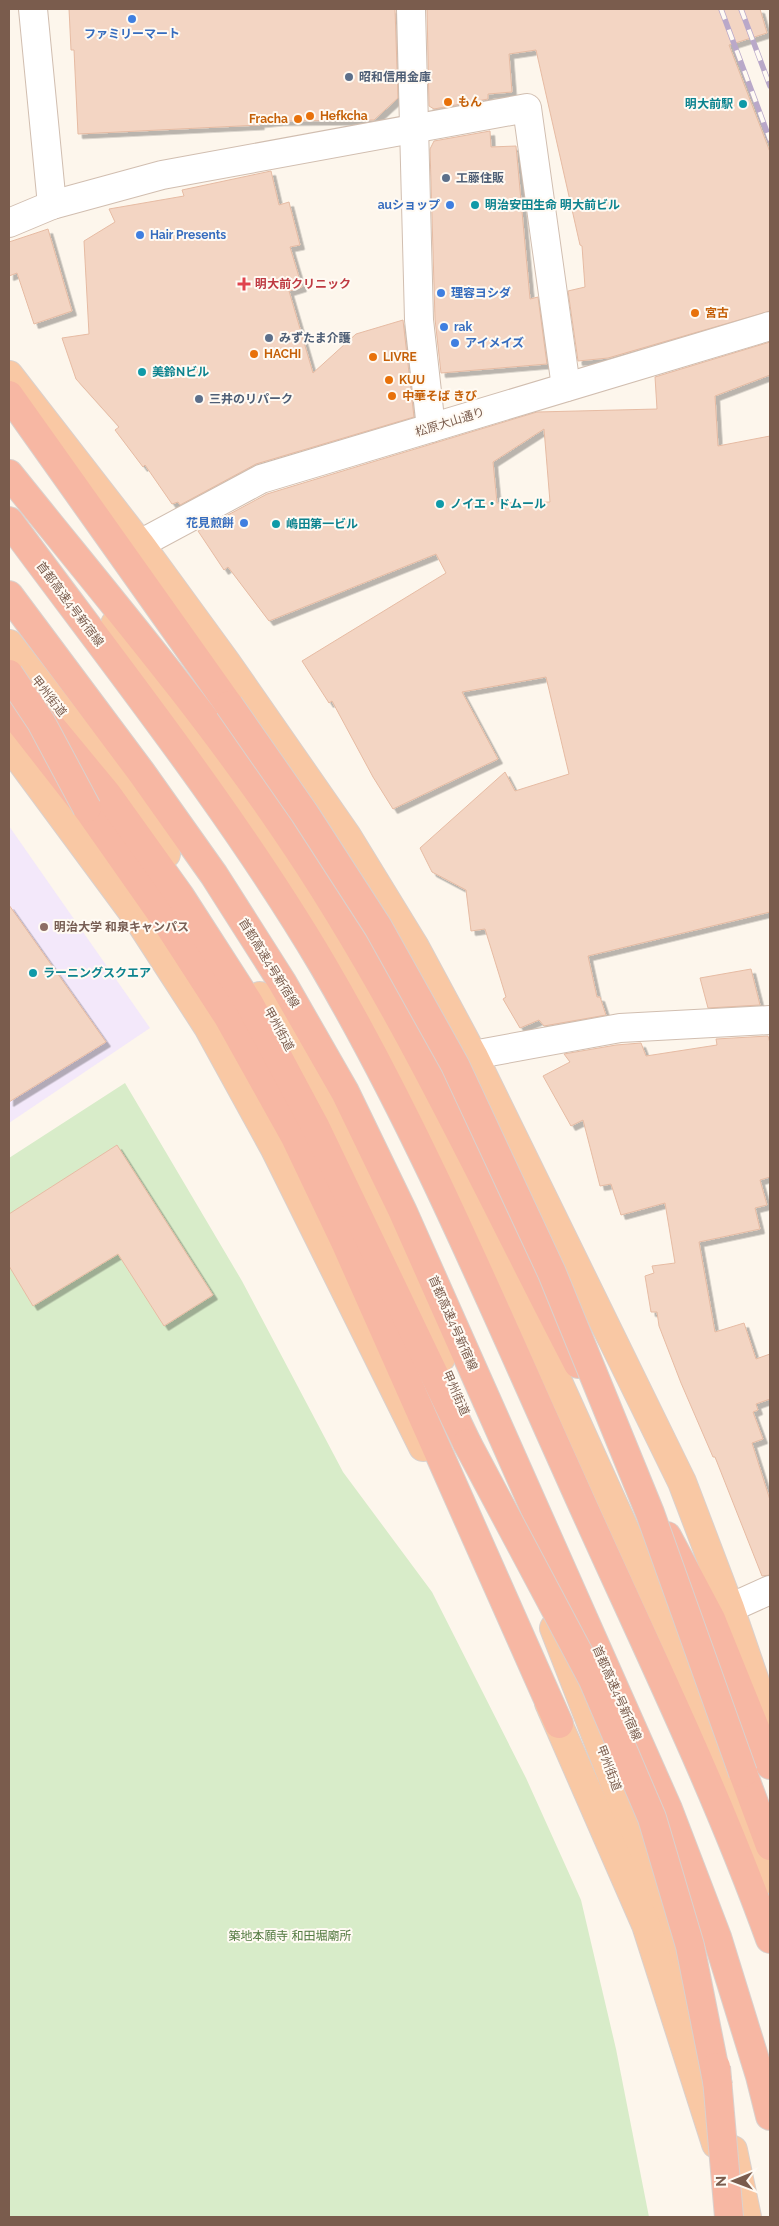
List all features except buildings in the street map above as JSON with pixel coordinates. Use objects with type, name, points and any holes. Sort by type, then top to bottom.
[{"type":"highway","points":[[9,375],[140,544],[226,662],[346,836],[415,948],[474,1055],[682,1482],[730,1608],[770,1725]]},
{"type":"highway","points":[[9,395],[305,814],[378,927],[459,1073],[552,1273],[650,1513],[770,1846]]},
{"type":"highway","points":[[9,475],[207,722],[284,829],[355,940],[428,1069],[531,1274],[710,1619],[770,1765]]},
{"type":"highway","points":[[9,475],[68,562],[269,834],[342,947],[407,1063],[465,1178],[673,1636],[770,1878]]},
{"type":"highway","name":"首都高速4号新宿線","points":[[9,521],[175,745],[251,853],[322,963],[384,1075],[441,1192],[706,1780],[770,1938]]},
{"type":"highway","name":"首都高速4号新宿線","points":[[9,596],[141,772],[214,875],[282,982],[345,1092],[403,1212],[668,1809],[717,1937],[770,2116]]},
{"type":"highway","name":"甲州街道","points":[[9,644],[121,789],[192,891],[258,992],[326,1113],[380,1226],[477,1438],[578,1687],[656,1889],[727,2122],[747,2217]]},
{"type":"highway","points":[[9,675],[107,794],[180,896],[249,1003],[315,1126],[467,1443],[592,1680],[652,1818],[690,1946],[718,2086]]},
{"type":"highway","points":[[9,675],[41,722],[87,808]]},
{"type":"highway","points":[[9,708],[87,808],[160,912],[228,1017],[295,1137],[346,1244],[646,1925],[708,2116],[737,2217]]},
{"type":"highway","points":[[9,745],[140,922],[208,1027],[276,1149],[559,1724]]},
{"type":"highway","points":[[668,1809],[699,1943],[718,2086],[729,2217]]},
{"type":"street","points":[[33,9],[52,205]]},
{"type":"street","points":[[411,9],[419,320],[431,428]]},
{"type":"street","points":[[9,222],[52,205],[162,176],[526,108],[566,387]]},
{"type":"street","name":"松原大山通り","points":[[140,544],[262,479],[770,326]]},
{"type":"street","points":[[474,1055],[620,1028],[770,1020]]},
{"type":"street","points":[[730,1608],[770,1590]]},
{"type":"shaded area","name":"明治大学 和泉キャンパス","points":[[9,826],[150,1028],[9,1123]]},
{"type":"green space","name":"築地本願寺 和田堀廟所","points":[[125,1083],[242,1281],[343,1472],[432,1592],[526,1778],[581,1900],[616,2049],[649,2217],[9,2217],[9,1158]]},
{"type":"railway","points":[[721,9],[770,140]]},
{"type":"railway","points":[[741,9],[770,86]]},
{"type":"place","name":"ファミリーマート","points":[[132,19]]},
{"type":"place","name":"昭和信用金庫","points":[[349,77]]},
{"type":"place","name":"もん","points":[[448,102]]},
{"type":"place","name":"明大前駅","points":[[743,104]]},
{"type":"place","name":"Hefkcha","points":[[310,116]]},
{"type":"place","name":"Fracha","points":[[298,119]]},
{"type":"place","name":"工藤住販","points":[[446,178]]},
{"type":"place","name":"auショップ","points":[[450,205]]},
{"type":"place","name":"明治安田生命 明大前ビル","points":[[475,205]]},
{"type":"place","name":"Hair Presents","points":[[140,235]]},
{"type":"place","name":"明大前クリニック","points":[[244,284]]},
{"type":"place","name":"理容ヨシダ","points":[[441,293]]},
{"type":"place","name":"宮古","points":[[695,313]]},
{"type":"place","name":"rak","points":[[444,327]]},
{"type":"place","name":"みずたま介護","points":[[269,338]]},
{"type":"place","name":"アイメイズ","points":[[455,343]]},
{"type":"place","name":"HACHI","points":[[254,354]]},
{"type":"place","name":"LIVRE","points":[[373,357]]},
{"type":"place","name":"美鈴Nビル","points":[[142,372]]},
{"type":"place","name":"KUU","points":[[389,380]]},
{"type":"place","name":"中華そば きび","points":[[392,396]]},
{"type":"place","name":"三井のリパーク","points":[[199,399]]},
{"type":"place","name":"ノイエ・ドムール","points":[[440,504]]},
{"type":"place","name":"花見煎餅","points":[[244,523]]},
{"type":"place","name":"嶋田第一ビル","points":[[276,524]]},
{"type":"place","name":"明治大学 和泉キャンパス","points":[[44,927]]},
{"type":"place","name":"ラーニングスクエア","points":[[33,973]]}]
